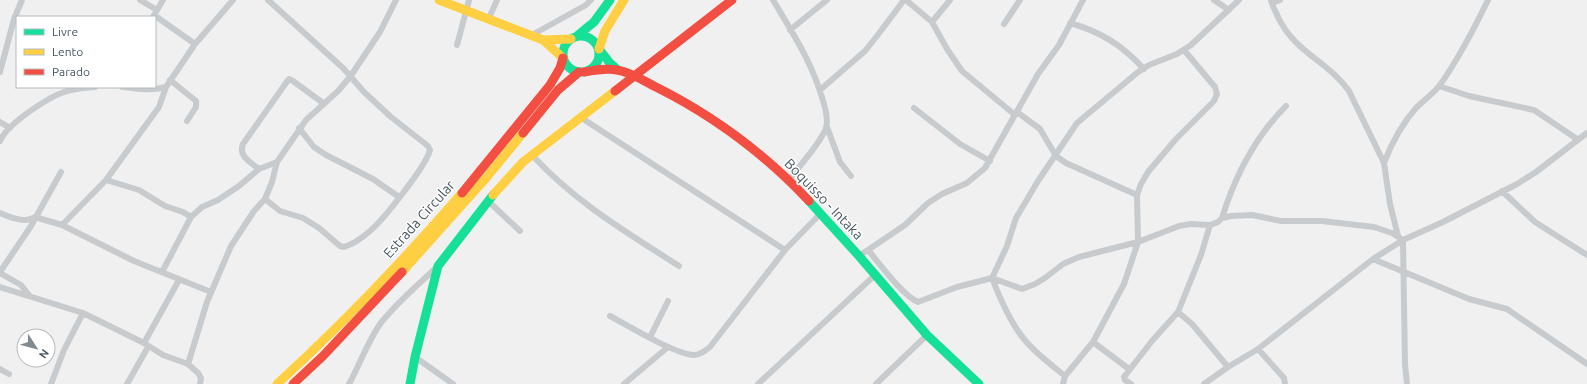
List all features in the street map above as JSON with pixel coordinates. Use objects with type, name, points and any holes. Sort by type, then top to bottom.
[{"type":"street","points":[[0,72],[14,19],[22,0]]},
{"type":"street","points":[[140,0],[154,14],[196,44]]},
{"type":"street","points":[[154,14],[163,0]]},
{"type":"street","points":[[62,225],[106,180],[159,107],[170,80],[196,44],[233,0]]},
{"type":"street","points":[[188,364],[198,327],[231,246],[254,211],[264,199],[272,182],[277,162],[299,128],[322,103],[338,91],[350,77],[380,32],[396,0]]},
{"type":"street","points":[[439,0],[466,9],[543,40],[563,58],[570,69],[581,72],[600,69],[618,70]]},
{"type":"street","points":[[457,45],[469,0]]},
{"type":"street","points":[[489,18],[497,0]]},
{"type":"street","points":[[532,35],[586,5],[591,0]]},
{"type":"street","points":[[563,58],[564,48],[594,22],[610,0]]},
{"type":"street","points":[[581,72],[595,67],[598,62],[605,31],[624,0]]},
{"type":"street","points":[[349,384],[367,346],[381,322],[438,266],[488,200],[523,162],[732,0]]},
{"type":"street","points":[[773,0],[810,62],[820,90],[826,113],[827,127],[840,162],[851,176]]},
{"type":"street","points":[[790,30],[827,0]]},
{"type":"street","points":[[820,90],[865,51],[905,0],[932,22],[962,71],[1016,114],[1040,129],[1056,156],[1066,163],[1136,195]]},
{"type":"street","points":[[932,22],[950,0]]},
{"type":"street","points":[[1004,24],[1020,0]]},
{"type":"street","points":[[859,256],[905,225],[928,203],[979,175],[990,161],[1038,74],[1059,45],[1083,0]]},
{"type":"street","points":[[1214,0],[1229,10]]},
{"type":"street","points":[[1065,376],[1030,346],[1019,332],[1011,321],[992,278],[1007,246],[1016,218],[1077,123],[1138,72],[1149,65],[1184,50],[1204,34],[1239,0]]},
{"type":"street","points":[[1280,0],[1271,2],[1288,36],[1300,48],[1329,68],[1342,81],[1349,91],[1384,163],[1390,204],[1401,238],[1405,364],[1408,384]]},
{"type":"street","points":[[1384,163],[1391,145],[1406,120],[1439,86],[1463,49],[1488,0]]},
{"type":"street","points":[[264,199],[280,210],[303,218],[319,228],[340,246],[344,247],[356,242],[371,230],[414,177],[430,150],[428,146],[391,117],[350,77],[343,68],[270,1]]},
{"type":"street","points":[[1070,23],[1104,36],[1128,53],[1144,69]]},
{"type":"street","points":[[543,40],[588,37],[593,40],[609,62],[618,70]]},
{"type":"street","points":[[1063,384],[1065,376],[1093,342],[1124,284],[1138,242],[1136,195],[1148,172],[1176,139],[1214,101],[1216,94],[1215,87],[1184,50]]},
{"type":"street","name":"Estrada Circular","points":[[278,384],[316,349],[411,249],[484,167],[518,123],[554,81],[560,69],[563,58]]},
{"type":"street","name":"Boquisso - Intaka","points":[[618,70],[634,76],[676,97],[726,128],[759,153],[789,180],[859,256],[927,335],[980,384]]},
{"type":"street","name":"Estrada Circular","points":[[293,384],[323,356],[419,254],[482,182],[558,90],[581,72]]},
{"type":"street","points":[[170,80],[196,101],[196,107],[187,121]]},
{"type":"street","points":[[259,170],[244,157],[241,149],[288,80],[293,81],[322,103]]},
{"type":"street","points":[[1439,86],[1469,96],[1534,110],[1577,140]]},
{"type":"street","points":[[130,88],[156,90],[166,87]]},
{"type":"street","points":[[0,141],[16,121],[65,92],[79,88]]},
{"type":"street","points":[[868,250],[899,286],[913,300],[918,302],[957,287],[992,278],[1022,289],[1046,278],[1063,264],[1079,257],[1138,242],[1179,226],[1191,224],[1210,225],[1218,222],[1222,218],[1227,202],[1249,155],[1261,134],[1286,106]]},
{"type":"street","points":[[914,108],[960,144],[990,161]]},
{"type":"street","points":[[580,117],[785,250]]},
{"type":"street","points":[[0,122],[10,128]]},
{"type":"street","points":[[789,180],[822,137],[827,127]]},
{"type":"street","points":[[299,128],[314,147],[326,155],[373,179],[399,197]]},
{"type":"street","points":[[1204,384],[1228,367],[1258,349],[1401,238],[1443,222],[1536,172],[1587,133]]},
{"type":"street","points":[[1376,145],[1391,145]]},
{"type":"street","points":[[532,155],[545,170],[587,207],[678,266]]},
{"type":"street","points":[[162,272],[191,217],[202,206],[218,200],[259,170],[277,162]]},
{"type":"street","points":[[29,296],[21,285],[0,272],[35,217],[61,172]]},
{"type":"street","points":[[106,180],[139,190],[165,206],[183,212],[191,217]]},
{"type":"street","points":[[1502,191],[1535,222],[1587,255]]},
{"type":"street","points":[[488,200],[520,231]]},
{"type":"street","points":[[0,213],[25,220],[31,220],[35,217],[62,225],[134,261],[211,292]]},
{"type":"street","points":[[610,316],[668,347],[687,354],[700,354],[710,347],[785,250],[820,214]]},
{"type":"street","points":[[1222,218],[1252,216],[1281,221],[1322,221],[1374,227],[1401,238]]},
{"type":"street","points":[[1131,384],[1124,378],[1129,369],[1178,312],[1201,254],[1210,225]]},
{"type":"street","points":[[1373,260],[1469,298],[1507,309],[1587,364]]},
{"type":"street","points":[[410,384],[415,357],[438,266]]},
{"type":"street","points":[[758,384],[875,275]]},
{"type":"street","points":[[128,384],[179,280]]},
{"type":"street","points":[[0,287],[83,313],[163,355],[188,364],[198,373],[200,384]]},
{"type":"street","points":[[650,337],[668,301]]},
{"type":"street","points":[[1178,312],[1192,324],[1228,367]]},
{"type":"street","points":[[51,384],[62,356],[83,313]]},
{"type":"street","points":[[876,384],[927,335]]},
{"type":"street","points":[[1093,342],[1129,369]]},
{"type":"street","points":[[624,384],[668,347]]},
{"type":"street","points":[[1258,349],[1284,378],[1285,384]]},
{"type":"street","points":[[415,357],[454,384]]},
{"type":"street","points":[[0,369],[10,374]]},
{"type":"traffic: fast","points":[[577,36],[594,22],[610,0]]},
{"type":"traffic: fast","points":[[585,36],[594,41],[598,47],[599,54],[598,61],[594,67],[585,72],[577,72],[568,67],[564,61],[563,50],[568,41],[574,37],[585,36]]},
{"type":"traffic: fast","points":[[599,49],[609,62],[618,70]]},
{"type":"traffic: fast","points":[[410,384],[415,357],[438,266],[493,195]]},
{"type":"traffic: fast","points":[[809,201],[927,335],[979,384]]},
{"type":"traffic: slow","points":[[439,0],[543,40],[571,39]]},
{"type":"traffic: slow","points":[[599,49],[605,31],[624,0]]},
{"type":"traffic: slow","points":[[543,40],[563,58]]},
{"type":"traffic: slow","points":[[493,195],[523,162],[615,91]]},
{"type":"traffic: slow","points":[[402,272],[487,177],[523,133]]},
{"type":"traffic: slow","points":[[277,384],[326,338],[372,291],[418,243],[462,193]]},
{"type":"traffic: jam","points":[[615,91],[732,0]]},
{"type":"traffic: jam","points":[[462,193],[550,85],[560,68],[563,58]]},
{"type":"traffic: jam","points":[[584,72],[605,69],[622,71],[637,77],[698,110],[738,137],[757,152],[775,167],[809,201]]},
{"type":"traffic: jam","points":[[523,133],[558,90],[579,72]]},
{"type":"traffic: jam","points":[[293,384],[323,356],[402,272]]}]
